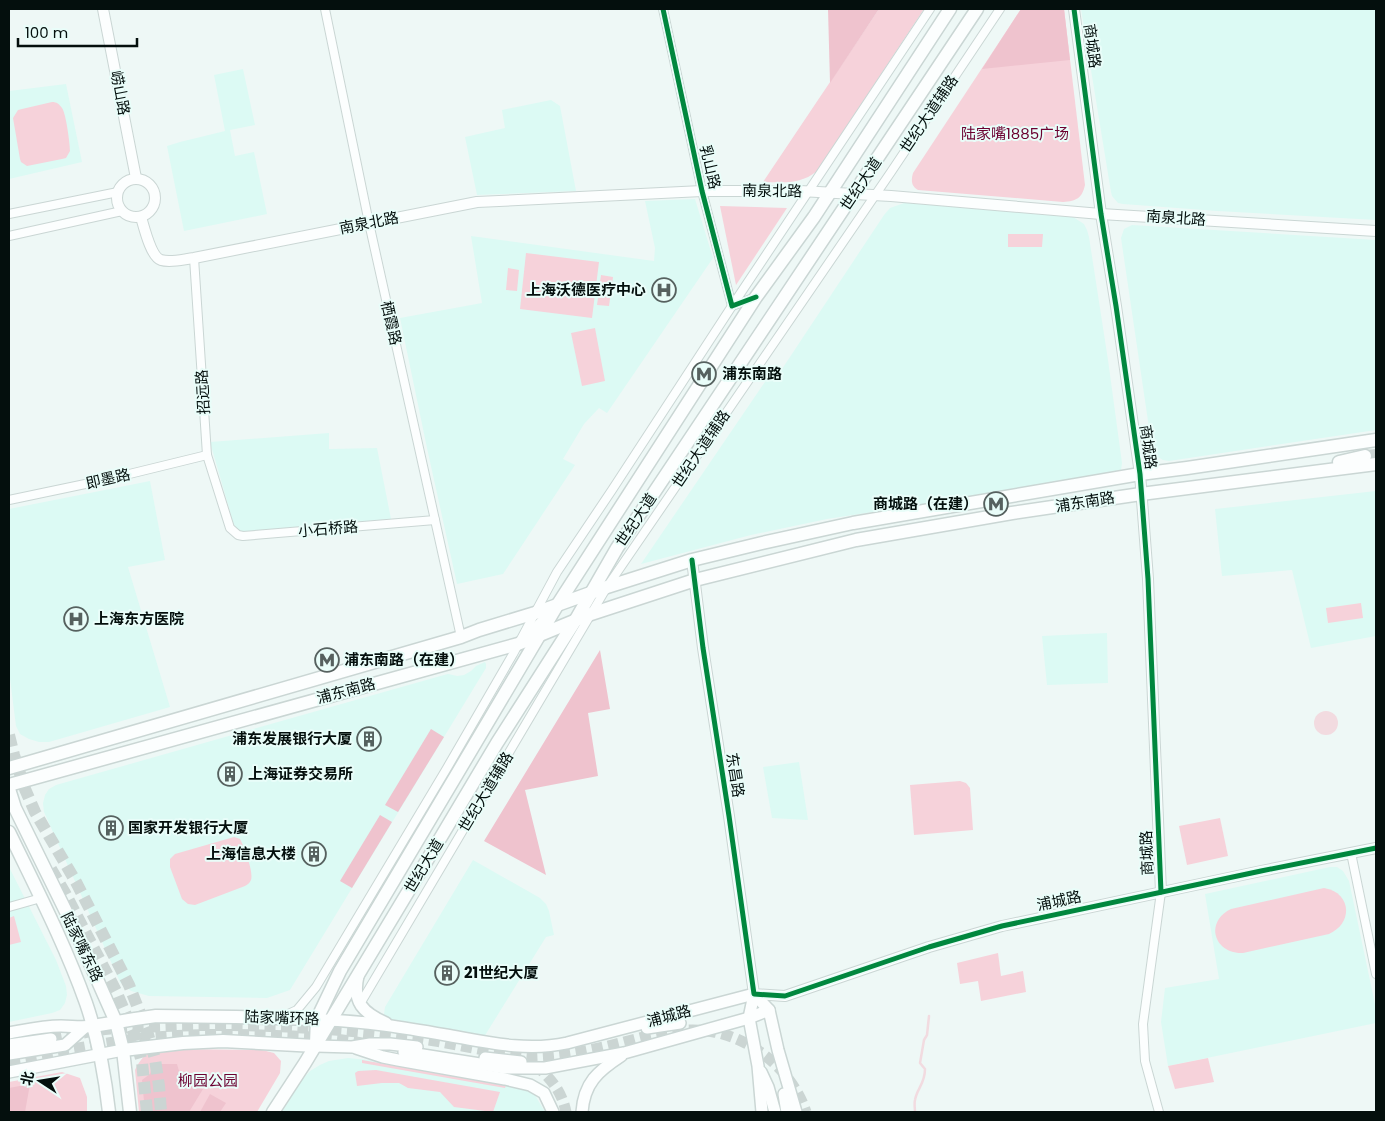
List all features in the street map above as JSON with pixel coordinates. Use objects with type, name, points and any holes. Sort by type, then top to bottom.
[{"type":"main road","name":"世纪大道","points":[[316,1046],[317,1020],[340,971],[558,604],[756,297],[830,193],[950,9]]},
{"type":"main road","name":"世纪大道","points":[[273,1112],[316,1046],[497,743],[574,621],[617,548],[977,9]]},
{"type":"main road","name":"浦东南路","points":[[9,768],[460,637],[692,560],[852,523],[1140,474],[1237,460],[1369,448]]},
{"type":"main road","name":"浦东南路","points":[[1238,482],[1369,448]]},
{"type":"main road","name":"浦东南路","points":[[9,787],[518,644],[591,614],[695,580],[856,540],[1012,513],[1141,494],[1376,464]]},
{"type":"main road","name":"陆家嘴东路","points":[[9,787],[15,808],[81,943],[116,1022],[123,1050],[130,1112]]},
{"type":"main road","name":"陆家嘴东路","points":[[9,832],[61,941],[86,1004],[88,1027],[100,1055],[109,1112]]},
{"type":"main road","points":[[358,976],[356,995],[360,1004],[370,1015],[386,1023],[400,1026]]},
{"type":"main road","points":[[754,994],[769,1010],[778,1050],[796,1112]]},
{"type":"main road","name":"东昌路","points":[[754,994],[749,1018],[758,1066],[762,1112]]},
{"type":"main road","name":"浦城路","points":[[554,1046],[754,994]]},
{"type":"main road","name":"浦城路","points":[[573,1063],[624,1053],[749,1018],[769,1010]]},
{"type":"main road","name":"陆家嘴环路","points":[[9,1033],[50,1026],[88,1027],[156,1016],[272,1018],[331,1020],[400,1026],[514,1046],[554,1046]]},
{"type":"main road","points":[[567,1043],[586,1043],[654,1027],[680,1024]]},
{"type":"main road","points":[[9,1054],[65,1045],[88,1027]]},
{"type":"main road","points":[[9,1045],[51,1039]]},
{"type":"main road","name":"陆家嘴环路","points":[[9,1072],[123,1050],[183,1043],[223,1041],[352,1047],[403,1044],[514,1062],[573,1063]]},
{"type":"main road","name":"陆家嘴环路","points":[[352,1047],[391,1059],[505,1079],[530,1085],[544,1093]]},
{"type":"main road","points":[[778,1050],[787,1112]]},
{"type":"main road","points":[[404,1052],[504,1068],[533,1069],[573,1063]]},
{"type":"main road","points":[[582,1112],[586,1091],[590,1082],[604,1067],[624,1053]]},
{"type":"main road","points":[[758,1066],[768,1087],[775,1112]]},
{"type":"main road","points":[[504,1068],[527,1078],[544,1093],[553,1112]]},
{"type":"street","name":"崂山路","points":[[103,9],[136,178]]},
{"type":"street","name":"栖霞路","points":[[325,9],[369,224],[460,637]]},
{"type":"street","name":"乳山路","points":[[663,9],[702,191],[732,306]]},
{"type":"street","points":[[272,1018],[290,1014],[296,1010],[316,987],[442,777],[557,572],[930,9]]},
{"type":"street","name":"世纪大道辅路","points":[[360,1004],[607,587],[1000,9]]},
{"type":"street","name":"商城路","points":[[1074,9],[1101,214],[1140,474],[1148,589],[1161,892],[1144,1024],[1144,1060],[1159,1112]]},
{"type":"street","points":[[136,178],[143,179],[153,188],[156,200],[150,212],[141,217],[126,215],[117,202],[120,186],[130,179],[136,178]]},
{"type":"street","name":"南泉北路","points":[[141,217],[150,243],[157,257],[161,260],[194,258],[483,202],[702,191],[875,195],[1101,214],[1376,231]]},
{"type":"street","points":[[9,214],[118,192]]},
{"type":"street","points":[[9,236],[122,211]]},
{"type":"street","name":"招远路","points":[[194,258],[207,455],[227,523]]},
{"type":"street","points":[[732,306],[756,297]]},
{"type":"street","name":"即墨路","points":[[9,500],[109,479],[207,455]]},
{"type":"street","name":"小石桥路","points":[[227,523],[234,532],[243,536],[434,520]]},
{"type":"street","name":"东昌路","points":[[692,560],[703,648],[754,994]]},
{"type":"street","points":[[518,644],[558,604]]},
{"type":"street","name":"浦城路","points":[[769,1010],[785,996],[929,947],[1002,926],[1376,848]]},
{"type":"street","points":[[1351,853],[1376,974]]},
{"type":"street","points":[[9,907],[41,898]]},
{"type":"street","name":"浦城路","points":[[754,994],[785,996]]},
{"type":"shaded area","points":[[828,9],[879,9],[830,83]]},
{"type":"shaded area","points":[[1021,9],[1064,9],[1070,60],[982,69]]},
{"type":"shaded area","points":[[1081,9],[1376,9],[1376,220],[1118,203],[1111,192]]},
{"type":"shaded area","points":[[243,69],[255,125],[230,130],[235,156],[254,152],[267,214],[184,231],[167,146],[225,131],[214,75]]},
{"type":"shaded area","points":[[66,84],[82,162],[9,179],[9,91]]},
{"type":"shaded area","points":[[551,100],[560,106],[576,191],[477,195],[465,137],[505,128],[502,110]]},
{"type":"shaded area","points":[[695,199],[713,258],[607,413],[599,408],[584,424],[563,459],[575,465],[503,574],[457,584],[400,318],[482,303],[471,236],[654,261],[655,248],[645,201]]},
{"type":"shaded area","points":[[907,202],[1073,217],[1084,224],[1089,237],[1108,360],[1122,463],[1121,470],[1116,474],[827,519],[751,535],[641,564],[773,370],[782,369],[884,215],[890,208]]},
{"type":"shaded area","points":[[1132,225],[1376,240],[1376,430],[1169,461],[1158,457],[1152,448],[1121,238],[1124,229]]},
{"type":"shaded area","points":[[329,433],[329,449],[377,448],[391,519],[244,532],[236,529],[210,442]]},
{"type":"shaded area","name":"上海东方医院","points":[[150,481],[165,560],[128,567],[170,707],[49,742],[29,739],[20,734],[16,726],[9,671],[9,509]]},
{"type":"shaded area","points":[[1376,491],[1376,636],[1311,648],[1292,570],[1222,576],[1215,509]]},
{"type":"shaded area","points":[[1107,633],[1108,683],[1047,685],[1042,636]]},
{"type":"shaded area","points":[[600,650],[610,709],[588,713],[598,776],[525,790],[546,875],[484,841]]},
{"type":"shaded area","points":[[485,662],[486,668],[290,990],[267,998],[149,996],[131,991],[120,982],[44,812],[43,803],[49,789],[56,785],[444,675],[464,675]]},
{"type":"shaded area","points":[[1326,711],[1331,712],[1337,718],[1337,728],[1331,734],[1326,735],[1321,734],[1315,728],[1314,723],[1315,718],[1321,712]]},
{"type":"shaded area","points":[[431,729],[444,737],[398,812],[385,805]]},
{"type":"shaded area","points":[[799,762],[808,820],[772,818],[763,767]]},
{"type":"shaded area","points":[[380,815],[392,822],[352,888],[340,881]]},
{"type":"shaded area","points":[[473,860],[540,898],[546,904],[549,911],[554,935],[546,937],[484,1037],[388,1019],[384,1014],[385,1007]]},
{"type":"shaded area","points":[[9,867],[56,960],[66,986],[67,995],[65,1003],[60,1010],[9,1022]]},
{"type":"shaded area","points":[[1337,867],[1343,871],[1349,881],[1376,1009],[1376,1023],[1168,1066],[1161,1022],[1165,988],[1219,979],[1205,894]]},
{"type":"shaded area","points":[[348,1058],[378,1061],[511,1084],[535,1095],[545,1112],[282,1112],[301,1081],[310,1071],[329,1061]]},
{"type":"shaded area","points":[[153,1064],[177,1064],[180,1073],[186,1081],[193,1086],[203,1089],[189,1112],[145,1112],[142,1080],[150,1074]]},
{"type":"shaded area","points":[[30,1084],[25,1112],[9,1112],[9,1088]]},
{"type":"shaded area","points":[[210,1094],[226,1103],[220,1112],[200,1112]]},
{"type":"green space","points":[[879,9],[924,9],[817,171],[798,181],[763,182]]},
{"type":"green space","name":"陆家嘴1885广场","points":[[1021,9],[1064,9],[1085,185],[1082,193],[1075,200],[1063,202],[918,190],[912,183],[913,173]]},
{"type":"green space","points":[[52,102],[59,104],[62,108],[68,129],[70,151],[66,158],[27,166],[20,159],[13,118],[18,110]]},
{"type":"green space","points":[[720,206],[787,208],[736,285]]},
{"type":"green space","points":[[1008,234],[1043,234],[1042,247],[1008,247]]},
{"type":"green space","points":[[526,253],[599,262],[592,318],[520,309]]},
{"type":"green space","points":[[508,268],[519,270],[517,291],[506,290]]},
{"type":"green space","points":[[601,275],[613,277],[609,306],[597,305]]},
{"type":"green space","points":[[595,328],[605,381],[582,386],[571,333]]},
{"type":"green space","points":[[1361,603],[1363,618],[1328,623],[1326,608]]},
{"type":"green space","points":[[960,781],[966,783],[970,788],[973,830],[914,835],[910,785]]},
{"type":"green space","points":[[1220,818],[1228,856],[1187,865],[1179,826]]},
{"type":"green space","points":[[234,837],[240,839],[246,853],[252,877],[250,882],[245,886],[195,905],[188,904],[182,899],[170,867],[170,859],[175,854]]},
{"type":"green space","points":[[1324,888],[1340,895],[1346,908],[1346,916],[1343,923],[1329,934],[1243,953],[1233,952],[1219,943],[1215,929],[1217,922],[1231,909]]},
{"type":"green space","points":[[14,916],[21,942],[9,945],[9,918]]},
{"type":"green space","points":[[998,953],[1001,976],[1023,971],[1026,992],[981,1001],[978,981],[960,984],[957,963]]},
{"type":"green space","name":"柳园公园","points":[[172,1049],[262,1050],[274,1053],[281,1061],[280,1073],[257,1112],[139,1112],[135,1070],[142,1059],[149,1053]]},
{"type":"green space","points":[[1208,1058],[1214,1082],[1175,1089],[1168,1066]]},
{"type":"green space","points":[[362,1060],[506,1085],[505,1088],[362,1063]]},
{"type":"green space","points":[[376,1070],[500,1092],[493,1112],[454,1107],[440,1092],[408,1088],[399,1083],[357,1086],[355,1073],[358,1071]]},
{"type":"green space","points":[[62,1072],[80,1078],[87,1097],[87,1112],[9,1112],[9,1082]]},
{"type":"waterway","points":[[915,1112],[916,1096],[925,1074],[925,1069],[920,1063],[924,1040],[927,1035],[929,1016]]},
{"type":"tunnel","points":[[1365,456],[1376,455]]},
{"type":"tunnel","points":[[9,735],[25,789],[35,812],[76,882],[129,985],[147,1031],[155,1059],[161,1112]]},
{"type":"tunnel","points":[[51,869],[116,991],[134,1034],[142,1062],[147,1112]]},
{"type":"tunnel","points":[[51,1039],[110,1029],[264,1026],[349,1031],[406,1037],[528,1057],[578,1052],[674,1031],[701,1030],[729,1036],[758,1050],[782,1071],[800,1097],[806,1112]]},
{"type":"tunnel","points":[[9,1060],[120,1041],[183,1035],[301,1036],[367,1044]]},
{"type":"tunnel","points":[[535,1065],[555,1086],[562,1098],[566,1112]]},
{"type":"cycle path","points":[[663,9],[702,191],[732,306],[756,297]]},
{"type":"cycle path","points":[[1074,9],[1101,214],[1140,474],[1148,579],[1161,892]]},
{"type":"cycle path","points":[[692,560],[703,648],[754,994],[785,996],[929,947],[1002,926],[1376,848]]},
{"type":"place","name":"上海沃德医疗中心","points":[[664,290]]},
{"type":"place","name":"浦东南路","points":[[704,374]]},
{"type":"place","name":"商城路（在建）","points":[[996,504]]},
{"type":"place","name":"上海东方医院","points":[[76,619]]},
{"type":"place","name":"浦东南路（在建）","points":[[327,660]]},
{"type":"place","name":"浦东发展银行大厦","points":[[369,739]]},
{"type":"place","name":"上海证券交易所","points":[[230,774]]},
{"type":"place","name":"国家开发银行大厦","points":[[111,828]]},
{"type":"place","name":"上海信息大楼","points":[[314,854]]},
{"type":"place","name":"21世纪大厦","points":[[447,973]]}]
